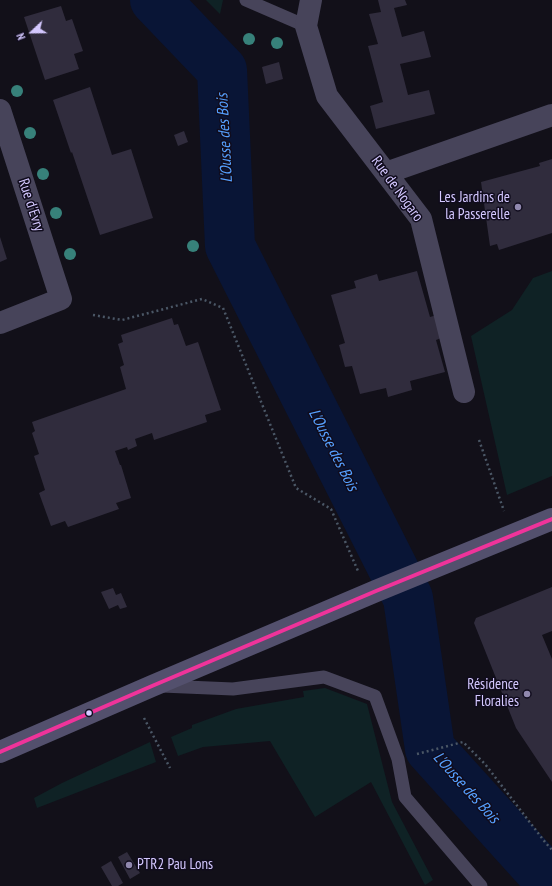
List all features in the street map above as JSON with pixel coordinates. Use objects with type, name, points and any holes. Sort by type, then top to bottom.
[{"type":"main road","points":[[0,752],[372,592],[552,519]]},
{"type":"street","name":"Rue de Nogaro","points":[[312,0],[306,26],[327,96],[421,219],[464,392]]},
{"type":"street","name":"Rue d'Evry","points":[[0,110],[61,299],[0,323]]},
{"type":"street","points":[[386,173],[552,115]]},
{"type":"lane","points":[[246,0],[306,26]]},
{"type":"lane","points":[[152,686],[233,689],[324,677],[375,696],[398,759],[404,797],[481,886]]},
{"type":"path","points":[[93,315],[122,320],[202,299],[223,308],[296,488],[330,510],[372,592]]},
{"type":"path","points":[[479,440],[513,535]]},
{"type":"path","points":[[131,695],[170,768]]},
{"type":"path","points":[[420,753],[463,742],[485,764],[552,850]]},
{"type":"green space","points":[[206,0],[223,0],[220,14]]},
{"type":"green space","points":[[552,271],[552,476],[507,495],[471,336],[512,310],[533,278]]},
{"type":"green space","points":[[325,688],[367,704],[392,802],[433,880],[425,885],[371,782],[315,817],[270,741],[203,747],[178,756],[171,737],[192,728],[192,725],[236,709],[304,697],[303,691]]},
{"type":"green space","points":[[150,742],[156,762],[37,808],[34,798],[62,783]]},
{"type":"building","points":[[378,0],[405,0],[407,5],[394,8],[402,37],[424,31],[431,57],[400,64],[408,95],[429,90],[435,114],[376,129],[370,106],[383,102],[368,46],[378,44],[369,14],[381,12]]},
{"type":"building","points":[[61,6],[66,21],[72,19],[83,51],[74,54],[79,69],[45,80],[24,17]]},
{"type":"building","points":[[279,62],[283,79],[266,84],[262,67]]},
{"type":"building","points":[[90,87],[112,155],[131,149],[153,218],[100,235],[53,100]]},
{"type":"building","points":[[184,131],[188,142],[178,146],[174,135]]},
{"type":"building","name":"Les Jardins de la Passerelle","points":[[552,159],[552,233],[499,250],[497,244],[490,246],[481,182],[540,166],[539,163]]},
{"type":"building","points":[[0,237],[7,259],[0,262]]},
{"type":"building","points":[[417,271],[430,317],[437,315],[444,337],[436,340],[445,372],[410,381],[412,390],[388,397],[386,388],[360,394],[352,366],[345,367],[339,345],[345,343],[331,295],[356,288],[354,281],[377,274],[379,281]]},
{"type":"building","points":[[172,318],[174,325],[178,324],[186,346],[198,342],[221,410],[205,415],[207,422],[154,440],[152,433],[135,439],[137,446],[128,450],[127,447],[115,451],[131,498],[116,503],[119,509],[68,527],[65,521],[51,526],[39,493],[45,490],[34,456],[39,454],[32,433],[35,431],[32,422],[126,389],[120,367],[124,365],[118,344],[123,342],[121,335]]},
{"type":"building","name":"Résidence Floralies","points":[[552,587],[552,631],[542,635],[552,659],[552,782],[516,728],[474,623],[476,618]]},
{"type":"building","points":[[113,588],[116,595],[121,593],[127,607],[120,609],[118,605],[109,609],[101,592]]},
{"type":"building","name":"PTR2 Pau Lons","points":[[127,852],[140,873],[130,879],[118,857]]},
{"type":"building","points":[[111,861],[123,883],[118,886],[112,886],[101,867]]},
{"type":"waterway","name":"L'Ousse des Bois","points":[[155,0],[222,70],[230,246],[408,598],[430,749],[552,884]]},
{"type":"transit line","points":[[0,752],[376,591],[552,519]]},
{"type":"place","name":"Les Jardins de la Passerelle","points":[[518,207]]},
{"type":"place","name":"Résidence Floralies","points":[[527,694]]},
{"type":"place","name":"PTR2 Pau Lons","points":[[129,865]]}]
